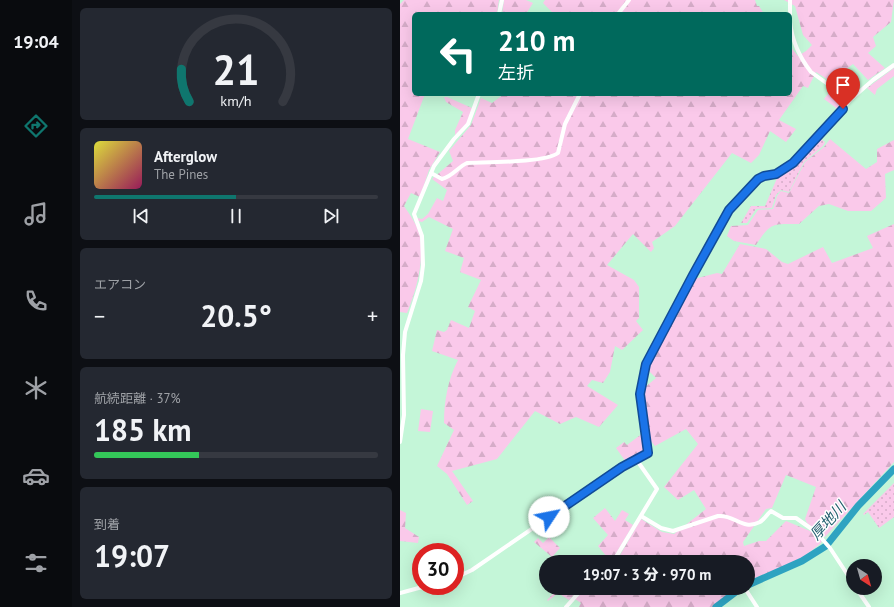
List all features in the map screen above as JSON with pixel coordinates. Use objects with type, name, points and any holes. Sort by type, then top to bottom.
[{"type":"street","points":[[499,12],[502,0]]},
{"type":"street","points":[[619,12],[628,0]]},
{"type":"street","points":[[790,0],[790,12]]},
{"type":"street","points":[[792,29],[798,51],[806,66],[850,100]]},
{"type":"street","points":[[464,574],[472,570],[636,459],[648,453],[640,394],[646,364],[729,210],[758,179],[764,176],[776,174],[801,157],[815,138],[836,118],[850,100],[873,80],[894,65]]},
{"type":"street","points":[[400,442],[404,415],[403,355],[406,332],[421,281],[423,266],[422,236],[414,214],[424,193],[430,173],[454,139],[468,124],[478,96]]},
{"type":"street","points":[[430,173],[442,179],[447,178],[461,165],[467,163],[554,157],[558,153],[565,124],[579,96]]},
{"type":"street","points":[[400,331],[406,332]]},
{"type":"street","points":[[617,555],[657,488],[636,459]]},
{"type":"street","points":[[641,516],[661,528],[673,531],[718,516],[726,515],[750,526],[760,522],[771,511],[783,518],[796,518],[824,539],[846,572]]},
{"type":"street","points":[[400,593],[412,590]]},
{"type":"street","points":[[566,607],[577,595]]},
{"type":"street","points":[[749,595],[757,607]]},
{"type":"street","points":[[861,595],[869,607]]},
{"type":"green space","points":[[404,0],[499,0],[497,12],[412,12],[412,96],[424,96],[408,139],[440,152],[429,170],[420,197],[411,193],[404,206],[418,228],[421,246],[419,275],[407,313],[400,312],[400,4]]},
{"type":"green space","points":[[504,0],[526,0],[533,3],[527,12],[502,12]]},
{"type":"green space","points":[[545,0],[755,0],[757,6],[759,6],[763,12],[552,12],[543,3]]},
{"type":"green space","points":[[784,0],[894,0],[891,22],[873,37],[876,46],[868,53],[885,68],[868,80],[853,64],[830,81],[816,72],[808,88],[803,86],[779,120],[796,129],[786,142],[770,131],[759,155],[751,163],[732,153],[675,226],[652,242],[654,248],[651,252],[633,234],[607,265],[634,280],[639,287],[639,318],[636,321],[643,330],[622,350],[615,346],[610,372],[603,383],[592,380],[587,386],[618,405],[599,427],[576,417],[560,424],[535,411],[497,459],[452,471],[473,501],[467,505],[447,474],[437,466],[454,430],[444,423],[444,415],[449,382],[458,360],[432,351],[437,330],[444,332],[447,330],[451,320],[469,328],[475,311],[468,307],[481,280],[460,272],[464,258],[445,251],[453,229],[429,217],[422,222],[418,221],[417,218],[422,219],[428,214],[437,198],[443,201],[447,190],[432,179],[453,161],[449,151],[471,125],[481,98],[492,103],[501,96],[792,96],[792,48],[798,56],[812,45],[803,35],[795,6]]},
{"type":"green space","points":[[894,68],[894,76],[877,89],[875,95],[867,88]]},
{"type":"green space","points":[[832,89],[845,99],[839,110],[824,99]]},
{"type":"green space","points":[[444,97],[472,108],[467,123],[455,135],[455,130],[463,112],[446,102]]},
{"type":"green space","points":[[819,138],[825,142],[823,146],[804,162],[789,192],[781,190],[776,195],[772,208],[756,209],[747,223],[741,223],[751,206],[765,206],[778,176],[800,161]]},
{"type":"green space","points":[[830,139],[866,169],[877,162],[877,149],[894,140],[894,170],[885,174],[886,198],[871,211],[848,211],[829,204],[819,206],[799,224],[783,224],[769,228],[756,245],[734,241],[727,236],[731,226],[748,225],[758,210],[773,209],[777,196],[781,191],[789,193],[805,162],[824,147]]},
{"type":"green space","points":[[894,224],[894,462],[825,537],[807,523],[805,519],[816,487],[786,475],[772,508],[766,509],[743,542],[744,546],[759,541],[766,541],[786,521],[815,533],[822,540],[821,543],[801,559],[755,578],[755,555],[620,555],[641,519],[662,532],[674,534],[706,509],[694,490],[678,500],[664,487],[698,444],[686,429],[655,446],[648,434],[644,411],[644,388],[656,378],[647,369],[694,279],[717,273],[722,274],[740,244],[766,249],[782,262],[788,264],[823,247],[832,263],[873,248],[867,236]]},
{"type":"green space","points":[[421,409],[433,411],[430,432],[418,431]]},
{"type":"green space","points":[[643,433],[646,451],[626,462],[616,448],[624,442],[627,445]]},
{"type":"green space","points":[[894,483],[894,517],[879,528],[868,512],[864,515],[863,514]]},
{"type":"green space","points":[[605,508],[615,521],[622,510],[629,514],[625,520],[633,525],[615,555],[605,555],[598,546],[608,535],[593,518]]},
{"type":"green space","points":[[400,510],[406,513],[405,528],[419,537],[418,543],[400,541]]},
{"type":"green space","points":[[549,537],[560,548],[554,555],[550,555],[534,542],[538,538],[543,543]]},
{"type":"green space","points":[[552,595],[556,595],[548,601],[547,600]]},
{"type":"green space","points":[[561,595],[574,595],[569,600]]},
{"type":"green space","points":[[579,595],[728,595],[713,607],[579,607],[581,603],[575,599]]},
{"type":"waterway","name":"厚地川","points":[[755,582],[802,561],[826,546],[858,506],[894,469]]},
{"type":"waterway","name":"厚地川","points":[[716,607],[732,595]]},
{"type":"route","points":[[549,517],[622,467],[648,453],[640,394],[646,364],[729,210],[758,179],[764,176],[776,174],[801,157],[815,138],[836,118],[843,109]]}]
